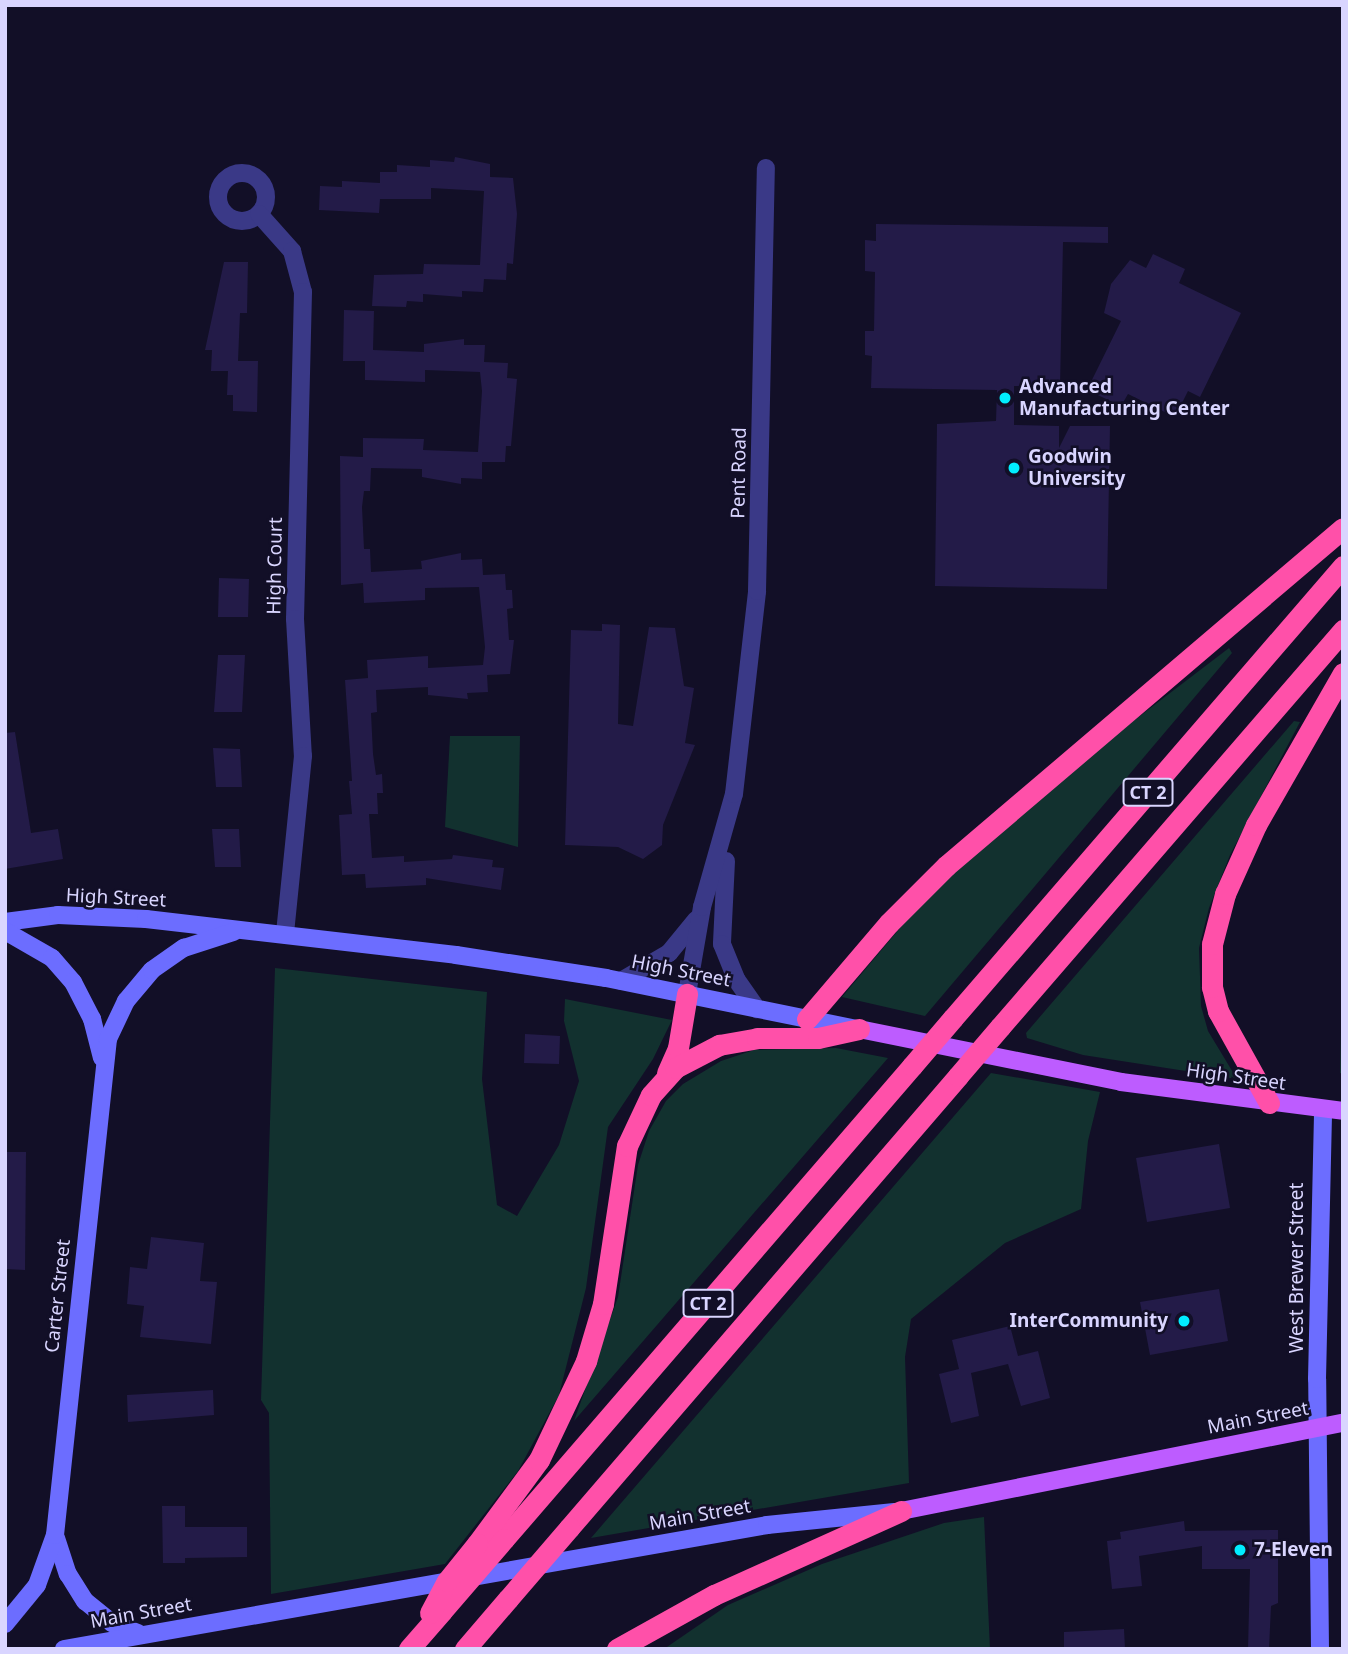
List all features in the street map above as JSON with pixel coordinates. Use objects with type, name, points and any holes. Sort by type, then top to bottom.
[{"type":"highway","points":[[807,1019],[889,923],[946,866],[1343,528]]},
{"type":"highway","name":"CT 2","points":[[414,1643],[436,1612],[504,1539],[1343,566]]},
{"type":"highway","name":"CT 2","points":[[465,1649],[1343,630]]},
{"type":"highway","points":[[1269,1103],[1218,1011],[1212,988],[1212,944],[1225,894],[1251,837],[1343,673]]},
{"type":"highway","points":[[436,1612],[447,1581],[539,1460],[586,1361],[603,1304],[627,1146],[642,1110],[664,1078],[678,1048],[687,994]]},
{"type":"highway","points":[[664,1078],[691,1058],[727,1043],[818,1038],[859,1029]]},
{"type":"highway","points":[[617,1649],[714,1595],[901,1511]]},
{"type":"main road","name":"High Street","points":[[5,922],[79,915],[285,933],[621,981],[1093,1077],[1343,1111]]},
{"type":"main road","name":"Carter Street","points":[[5,1624],[37,1585],[55,1535],[103,1062],[119,1015],[152,970],[197,942],[250,929]]},
{"type":"main road","name":"Carter Street","points":[[5,931],[52,958],[73,982],[92,1019],[103,1062]]},
{"type":"main road","name":"West Brewer Street","points":[[1320,1649],[1319,1428],[1323,1109]]},
{"type":"main road","name":"Main Street","points":[[64,1649],[790,1521],[901,1511],[1343,1423]]},
{"type":"main road","name":"Carter Street","points":[[55,1535],[68,1574],[87,1604],[117,1626],[150,1632]]},
{"type":"street","name":"Pent Road","points":[[757,1009],[736,979],[720,930],[758,570],[766,168]]},
{"type":"street","name":"High Court","points":[[259,214],[292,251],[303,292],[295,612],[303,755],[285,933]]},
{"type":"street","name":"Pent Road","points":[[687,994],[702,907],[736,777]]},
{"type":"street","name":"Pent Road","points":[[621,981],[669,953],[694,924],[702,907]]},
{"type":"green space","points":[[1229,648],[1232,653],[925,1016],[842,997],[942,878],[1090,754]]},
{"type":"green space","points":[[1294,721],[1300,722],[1230,855],[1209,908],[1199,948],[1201,1006],[1208,1031],[1237,1079],[1083,1055],[1027,1038],[1026,1033]]},
{"type":"green space","points":[[450,736],[520,736],[518,847],[445,827]]},
{"type":"green space","points":[[1343,949],[1343,1074],[1340,1073]]},
{"type":"green space","points":[[275,968],[487,992],[482,1079],[497,1205],[517,1216],[559,1145],[579,1081],[564,1021],[565,999],[672,1020],[653,1059],[608,1127],[586,1288],[559,1395],[518,1471],[445,1564],[271,1594],[269,1413],[261,1400]]},
{"type":"green space","points":[[836,1048],[888,1058],[574,1421],[618,1297],[638,1165],[649,1131],[666,1101],[683,1084],[721,1061],[754,1050]]},
{"type":"green space","points":[[991,1073],[1100,1092],[1088,1141],[1081,1209],[1005,1243],[911,1319],[905,1357],[909,1483],[591,1538]]},
{"type":"green space","points":[[984,1517],[990,1649],[664,1649],[728,1605],[822,1564],[944,1523]]},
{"type":"building","points":[[455,157],[490,164],[490,177],[513,178],[517,214],[513,264],[507,263],[506,280],[484,279],[483,292],[462,291],[462,297],[423,294],[423,302],[407,301],[406,307],[372,306],[374,275],[423,274],[424,264],[480,265],[484,191],[431,188],[431,199],[380,199],[379,213],[319,210],[320,186],[342,187],[342,181],[380,183],[380,172],[397,172],[397,165],[430,167],[430,160],[454,162]]},
{"type":"building","name":"Advanced Manufacturing Center","points":[[876,224],[1108,227],[1108,243],[1063,242],[1060,387],[1014,386],[1014,425],[1059,426],[1059,448],[1070,426],[1110,426],[1107,589],[935,586],[937,424],[996,421],[997,390],[871,388],[872,356],[865,355],[865,331],[874,331],[875,272],[865,271],[865,240],[876,241]]},
{"type":"building","name":"Advanced Manufacturing Center","points":[[1153,254],[1185,269],[1179,283],[1241,313],[1200,397],[1188,391],[1175,417],[1128,394],[1121,406],[1087,390],[1121,321],[1104,313],[1111,284],[1130,260],[1146,268]]},
{"type":"building","points":[[224,262],[248,262],[247,313],[240,313],[238,361],[258,361],[257,412],[233,411],[233,395],[227,395],[228,371],[211,371],[212,350],[205,350]]},
{"type":"building","points":[[344,310],[374,311],[373,350],[424,352],[424,344],[464,339],[464,345],[485,345],[484,362],[508,363],[507,378],[517,379],[511,446],[506,446],[505,462],[482,462],[482,479],[461,478],[461,484],[422,477],[422,469],[371,468],[370,491],[364,491],[362,507],[364,549],[370,549],[371,572],[422,569],[421,561],[461,553],[461,560],[482,559],[483,575],[505,574],[506,590],[512,590],[513,608],[507,609],[509,640],[514,640],[510,674],[487,675],[488,692],[467,693],[468,699],[428,695],[428,687],[376,690],[377,712],[371,713],[376,775],[382,774],[383,793],[377,793],[378,814],[369,814],[372,858],[404,856],[404,862],[452,859],[453,855],[493,860],[492,867],[504,868],[501,890],[426,878],[426,885],[366,888],[365,874],[342,875],[339,815],[352,814],[345,680],[368,678],[367,660],[428,656],[428,668],[483,665],[485,647],[479,587],[425,588],[425,600],[364,603],[363,583],[341,585],[340,456],[363,457],[363,438],[424,439],[423,450],[478,452],[482,391],[480,372],[425,370],[425,382],[365,380],[365,361],[343,361]]},
{"type":"building","points":[[219,578],[249,579],[248,617],[218,617]]},
{"type":"building","points":[[602,624],[620,625],[618,724],[633,726],[649,627],[675,628],[684,686],[694,688],[685,743],[695,745],[663,825],[662,845],[643,859],[618,847],[565,845],[571,630],[602,631]]},
{"type":"building","points":[[218,655],[245,655],[242,712],[214,712]]},
{"type":"building","points":[[15,732],[31,833],[58,829],[63,859],[5,869],[5,733]]},
{"type":"building","points":[[213,748],[240,749],[242,787],[216,787]]},
{"type":"building","points":[[212,829],[239,829],[241,867],[215,867]]},
{"type":"building","points":[[525,1034],[560,1036],[559,1064],[524,1063]]},
{"type":"building","points":[[1219,1144],[1230,1208],[1147,1222],[1136,1158]]},
{"type":"building","points":[[5,1152],[26,1152],[25,1270],[5,1269]]},
{"type":"building","points":[[151,1237],[204,1243],[200,1281],[217,1282],[211,1344],[140,1337],[144,1306],[127,1304],[130,1267],[147,1269]]},
{"type":"building","name":"InterCommunity","points":[[1219,1289],[1228,1341],[1150,1355],[1140,1302]]},
{"type":"building","points":[[1010,1326],[1018,1356],[1038,1351],[1050,1398],[1021,1406],[1008,1364],[971,1373],[979,1416],[951,1423],[939,1374],[959,1369],[952,1340]]},
{"type":"building","points":[[213,1390],[214,1415],[128,1422],[127,1395]]},
{"type":"building","points":[[162,1506],[185,1506],[185,1527],[247,1527],[247,1557],[185,1558],[185,1563],[163,1563]]},
{"type":"building","points":[[1184,1521],[1185,1531],[1278,1530],[1278,1603],[1271,1606],[1269,1649],[1248,1649],[1250,1569],[1202,1569],[1202,1546],[1139,1556],[1142,1586],[1112,1589],[1107,1541],[1121,1539],[1120,1532]]},
{"type":"building","points":[[1124,1629],[1125,1649],[1064,1649],[1064,1632]]},
{"type":"place","name":"Advanced Manufacturing Center","points":[[1005,398]]},
{"type":"place","name":"Goodwin University","points":[[1014,468]]},
{"type":"place","name":"InterCommunity","points":[[1184,1321]]},
{"type":"place","name":"7-Eleven","points":[[1240,1550]]}]
